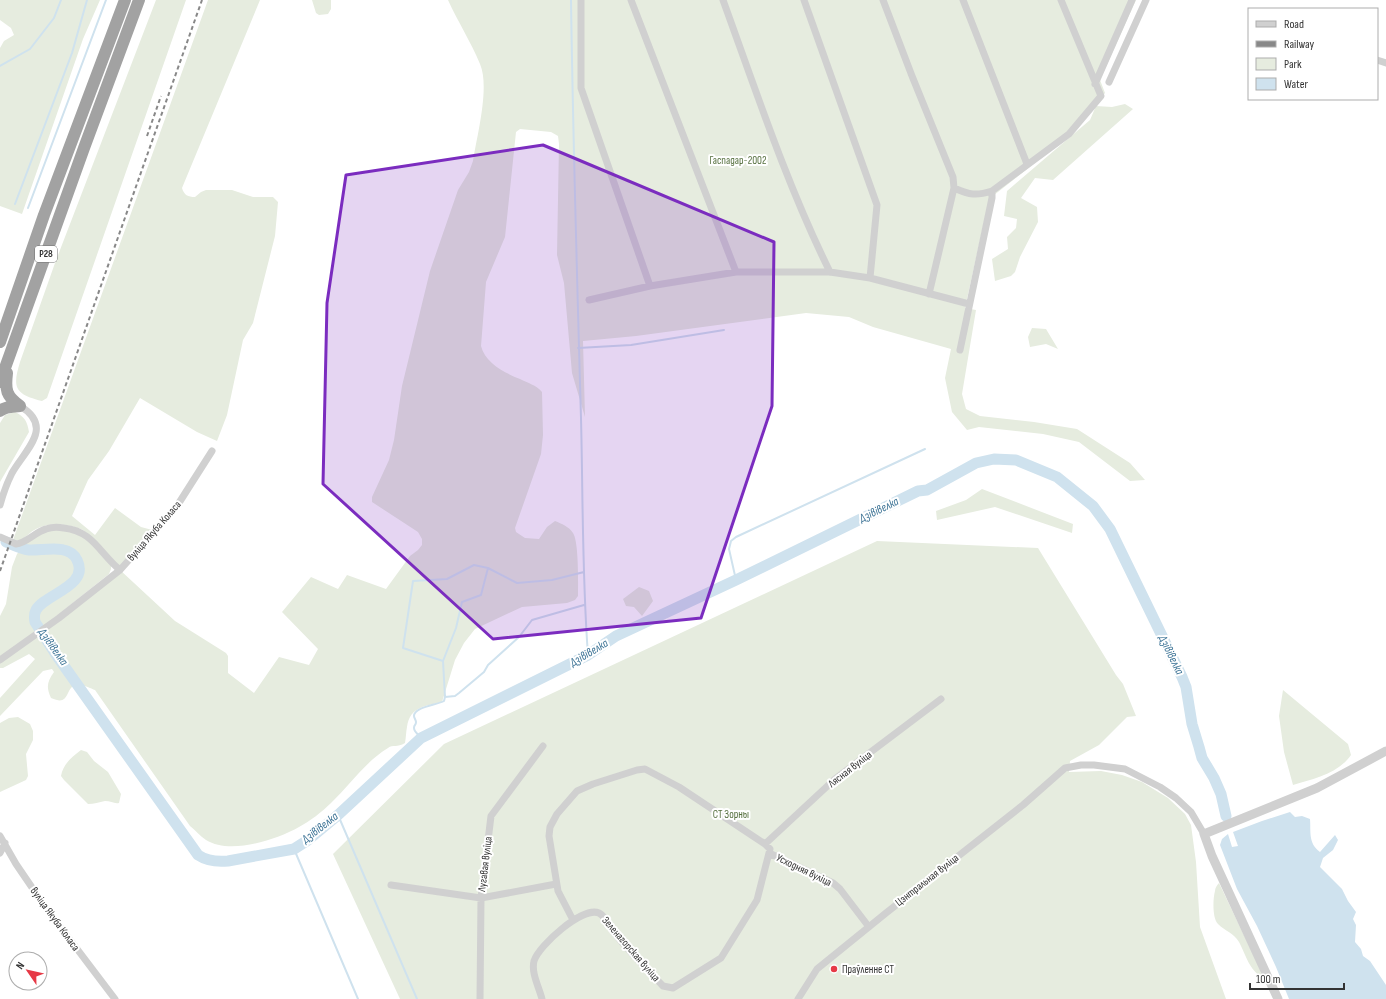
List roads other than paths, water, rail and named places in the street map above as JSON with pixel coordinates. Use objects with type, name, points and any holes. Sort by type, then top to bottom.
[{"type":"highway","name":"Р28","points":[[0,342],[44,215],[125,0]]},
{"type":"highway","name":"Р28","points":[[0,382],[139,0]]},
{"type":"highway","points":[[8,359],[6,389],[8,396],[12,401],[20,406]]},
{"type":"highway","points":[[0,411],[4,408],[20,406]]},
{"type":"street","points":[[581,0],[582,88],[650,286]]},
{"type":"street","points":[[632,0],[736,272]]},
{"type":"street","points":[[723,0],[769,128],[815,242],[830,272]]},
{"type":"street","points":[[804,0],[877,205],[870,278]]},
{"type":"street","points":[[883,0],[953,178],[954,188],[930,294]]},
{"type":"street","points":[[963,0],[1027,164]]},
{"type":"street","points":[[954,188],[968,195],[980,195],[992,191],[1069,134],[1100,96],[1061,0]]},
{"type":"street","points":[[1095,84],[1132,0]]},
{"type":"street","points":[[1109,82],[1146,0]]},
{"type":"street","points":[[960,350],[992,198],[992,191]]},
{"type":"street","points":[[589,300],[650,286],[736,272],[830,272],[870,278],[969,304]]},
{"type":"street","points":[[0,505],[6,485],[27,452],[36,434],[35,421],[28,411],[20,406]]},
{"type":"street","name":"вуліца Якуба Коласа","points":[[0,660],[48,626],[120,570],[177,506],[212,451]]},
{"type":"street","points":[[0,537],[16,544],[24,542],[45,529],[62,528],[79,530],[92,540],[120,570]]},
{"type":"street","name":"Лясная вуліца","points":[[765,844],[835,779],[941,699]]},
{"type":"street","name":"Лугавая вуліца","points":[[480,999],[481,898],[491,816],[543,746]]},
{"type":"street","points":[[1278,999],[1212,856],[1204,834],[1317,788],[1386,751]]},
{"type":"street","name":"Цэнтральная вуліца","points":[[798,999],[817,969],[1023,805],[1065,768],[1081,765],[1094,765],[1125,769],[1160,787],[1180,802],[1191,812],[1204,834]]},
{"type":"street","name":"Усходняя вуліца","points":[[556,884],[549,836],[550,827],[557,814],[577,792],[593,784],[636,770],[646,770],[679,787],[765,844]]},
{"type":"street","name":"вуліца Якуба Коласа","points":[[0,836],[16,864],[46,908],[115,999]]},
{"type":"street","points":[[0,853],[5,843]]},
{"type":"street","points":[[765,844],[770,849],[769,853]]},
{"type":"street","name":"Усходняя вуліца","points":[[769,853],[833,883],[840,889],[868,927]]},
{"type":"street","name":"Зеленагорская вуліца","points":[[573,920],[593,912],[601,914],[617,937],[663,986],[673,988],[721,958],[757,900],[769,853]]},
{"type":"street","points":[[391,885],[481,898],[556,884],[573,920],[541,949],[535,960],[533,970],[542,999]]},
{"type":"water","points":[[1290,812],[1295,817],[1302,816],[1310,819],[1310,833],[1312,841],[1316,849],[1320,852],[1335,835],[1338,840],[1333,850],[1323,858],[1320,867],[1342,889],[1356,912],[1353,919],[1356,925],[1355,942],[1361,949],[1363,956],[1370,961],[1386,985],[1386,999],[1289,999],[1257,926],[1237,889],[1220,845],[1222,839],[1228,834],[1232,847],[1238,846],[1233,832]]},
{"type":"waterway","points":[[0,66],[30,49],[54,18],[61,0]]},
{"type":"waterway","points":[[15,204],[72,53],[87,0]]},
{"type":"waterway","points":[[28,208],[106,0]]},
{"type":"waterway","points":[[571,0],[584,566],[588,655]]},
{"type":"waterway","points":[[578,348],[631,345],[724,330]]},
{"type":"waterway","points":[[736,580],[729,549],[731,541],[736,537],[925,449]]},
{"type":"waterway","name":"Дзівівелка","points":[[6,542],[29,550],[55,549],[68,551],[77,560],[79,569],[77,577],[65,589],[41,604],[36,610],[34,617],[35,622],[57,656],[198,855],[213,861],[228,861],[294,849],[308,840],[338,815],[421,738],[588,655],[616,636],[736,580],[918,491],[927,490],[976,463],[994,459],[1016,460],[1057,477],[1093,506],[1110,529],[1182,677],[1186,687],[1192,724],[1202,758],[1214,778],[1221,794],[1226,816]]},
{"type":"waterway","points":[[445,697],[443,661],[403,648],[413,581],[447,579],[474,565],[488,568],[517,583],[552,580],[584,572]]},
{"type":"waterway","points":[[443,661],[456,628],[462,602],[481,595],[488,568]]},
{"type":"waterway","points":[[421,738],[414,729],[416,724],[414,716],[418,710],[444,701],[445,697],[455,696],[459,693],[484,672],[488,665],[519,637],[532,620],[584,605]]},
{"type":"waterway","points":[[338,815],[417,999]]},
{"type":"waterway","points":[[294,849],[358,999]]},
{"type":"railway","points":[[0,571],[202,0]]},
{"type":"railway","points":[[147,136],[161,96]]},
{"type":"place","name":"Праўленне СТ","points":[[834,969]]},
{"type":"park label","name":"Гаспадар-2002","points":[[738,160]]},
{"type":"park label","name":"СТ Зорны","points":[[731,814]]}]
